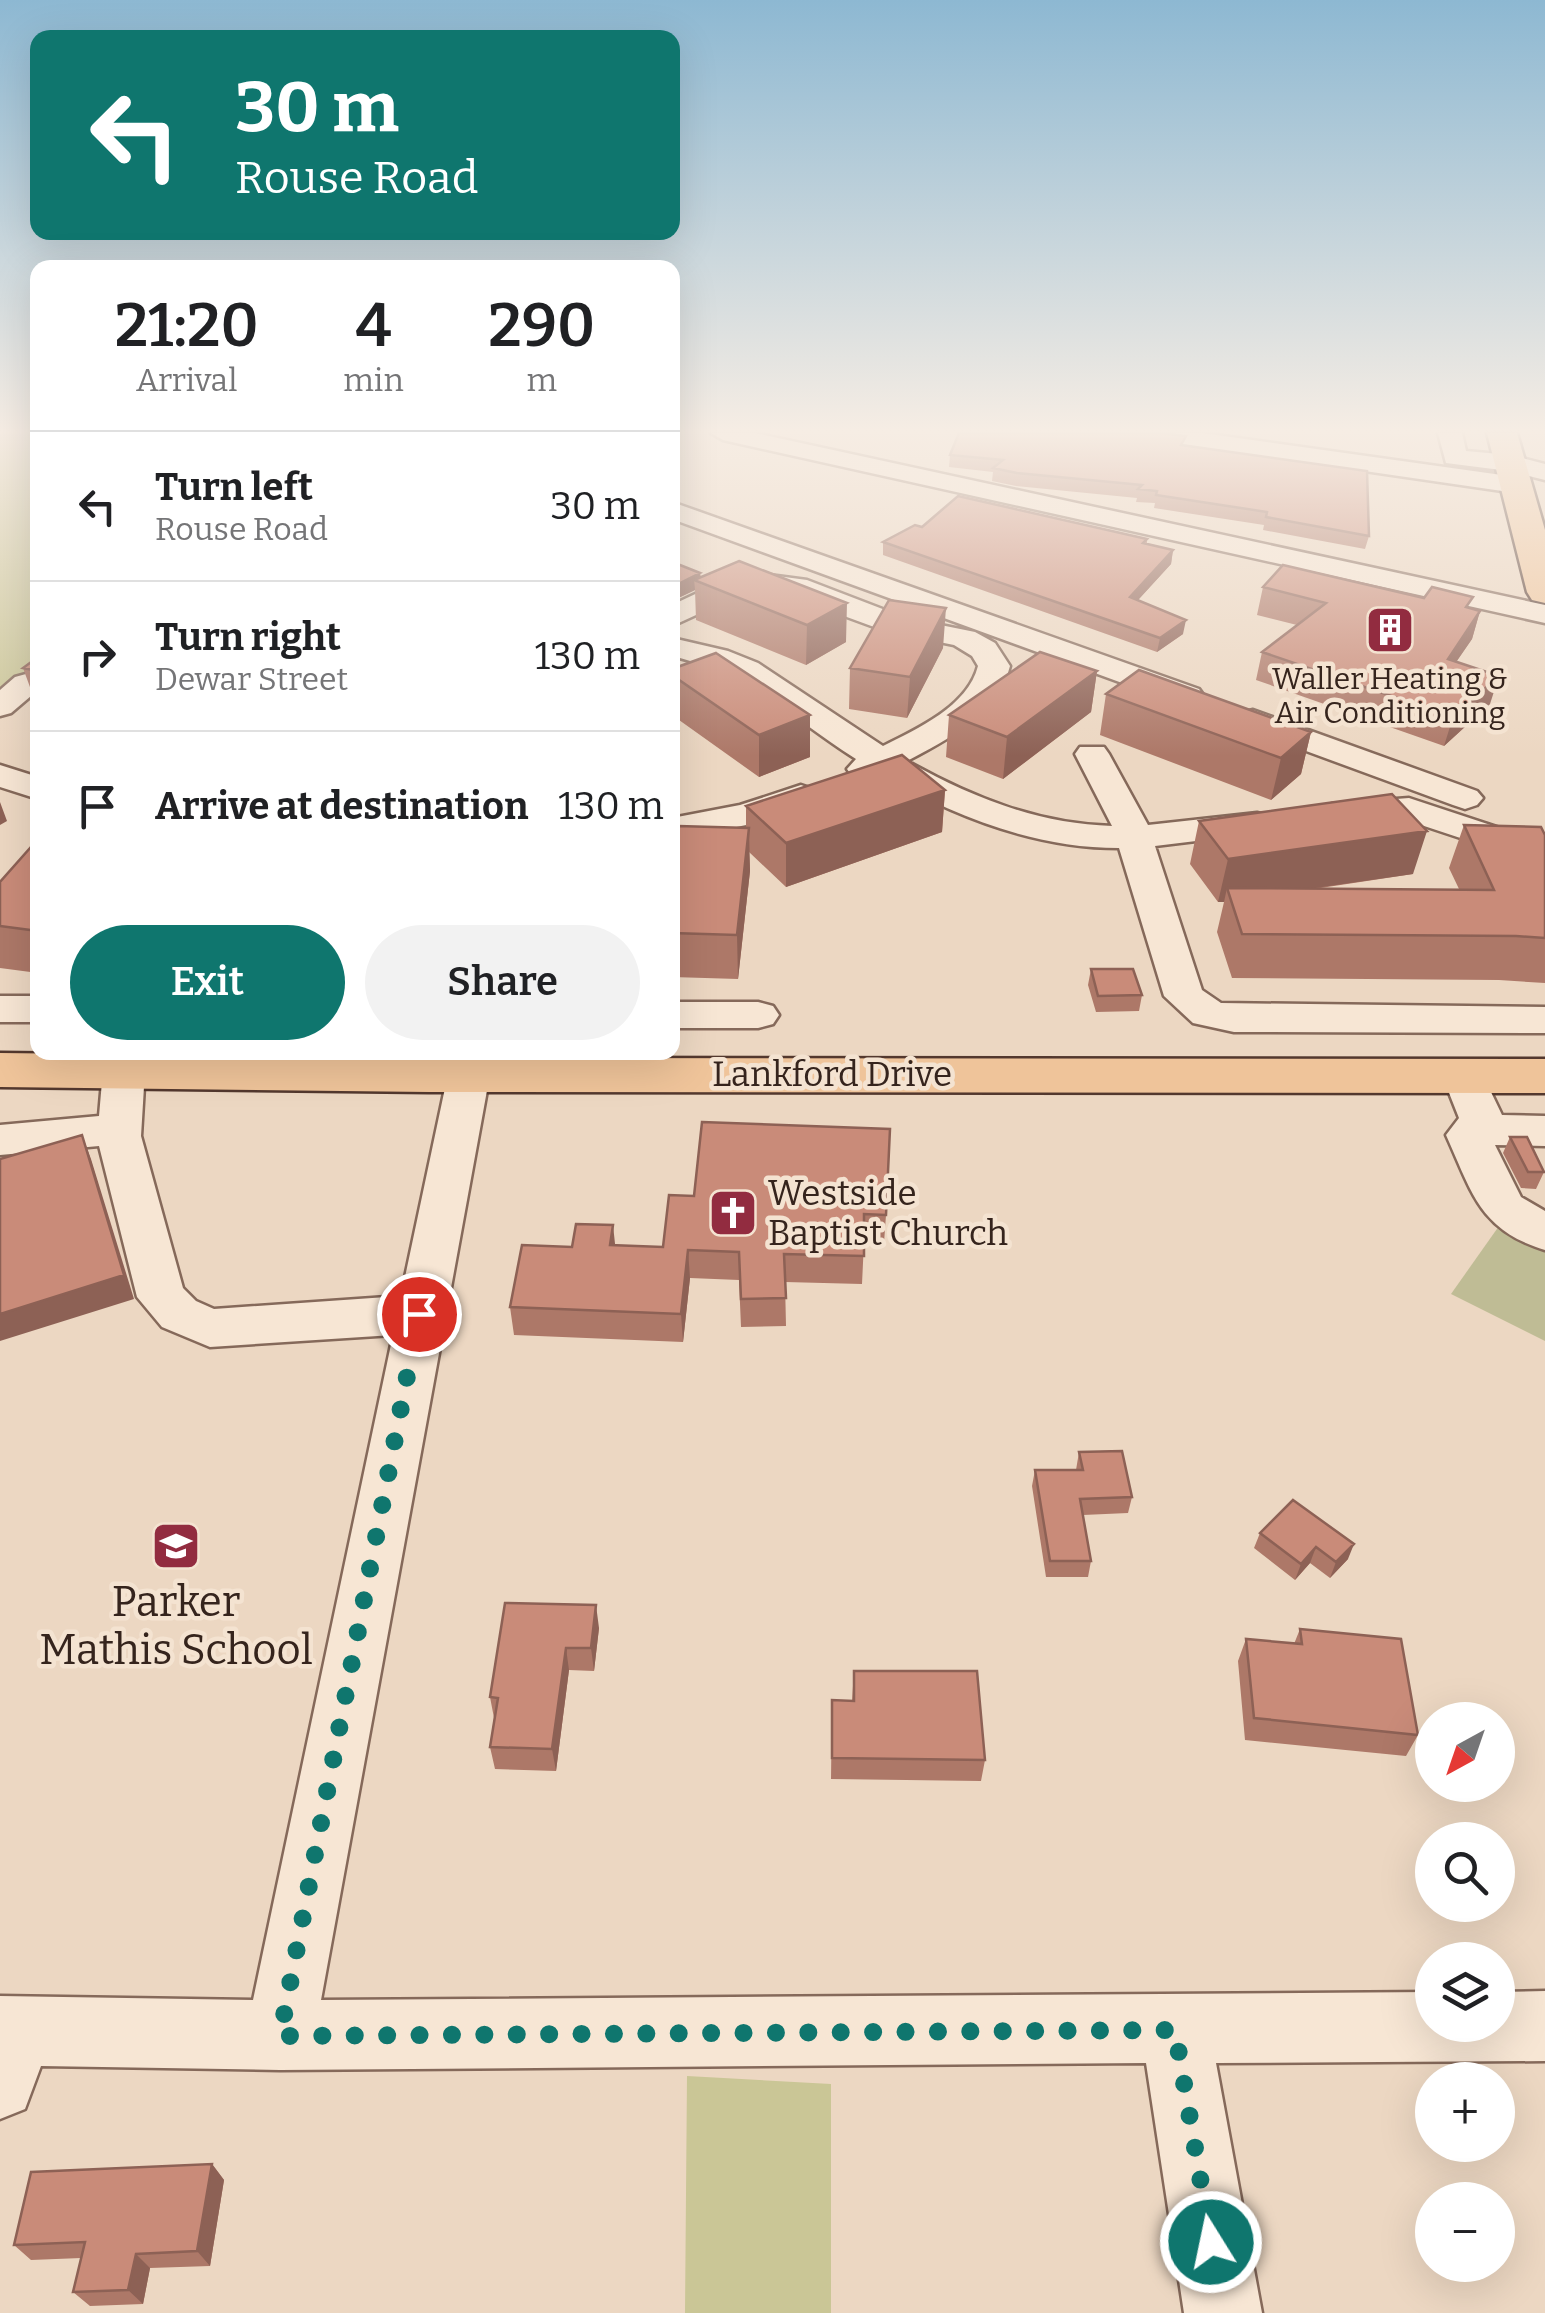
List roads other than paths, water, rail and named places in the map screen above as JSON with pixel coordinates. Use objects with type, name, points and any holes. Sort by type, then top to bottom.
[{"type":"main road","points":[[1534,541],[1545,592]]},
{"type":"main road","name":"Lankford Drive","points":[[0,1070],[394,1063],[469,1074],[1545,1076]]},
{"type":"street","points":[[758,541],[1545,826]]},
{"type":"street","points":[[1208,541],[1545,614]]},
{"type":"street","points":[[680,613],[736,586],[767,581],[788,583],[896,625],[965,639],[984,650],[993,662],[995,677],[988,690],[965,710],[883,760],[789,801],[748,814],[680,827]]},
{"type":"street","points":[[680,657],[751,672],[883,760],[984,812],[1015,822],[1072,834],[1195,832],[1386,808],[1409,809],[1545,855]]},
{"type":"street","points":[[0,706],[26,684]]},
{"type":"street","points":[[1092,754],[1134,834],[1184,996],[1208,1014],[1234,1019],[1545,1020]]},
{"type":"street","points":[[0,774],[30,785]]},
{"type":"street","points":[[0,1009],[30,1009]]},
{"type":"street","points":[[680,1014],[758,1015]]},
{"type":"street","points":[[124,1070],[120,1129],[161,1296],[179,1314],[210,1328],[419,1314]]},
{"type":"street","points":[[280,2036],[469,1074]]},
{"type":"street","points":[[1463,1075],[1486,1130]]},
{"type":"street","points":[[0,1140],[120,1129]]},
{"type":"street","points":[[1545,1130],[1472,1130],[1468,1136],[1502,1208],[1545,1233]]},
{"type":"street","points":[[5,2049],[280,2036],[1545,2026]]},
{"type":"street","points":[[1175,2030],[1223,2313]]},
{"type":"place","name":"Waller Heating & Air Conditioning","points":[[1390,630]]},
{"type":"place","name":"Westside Baptist Church","points":[[733,1213]]},
{"type":"place","name":"Parker Mathis School","points":[[176,1546]]}]
